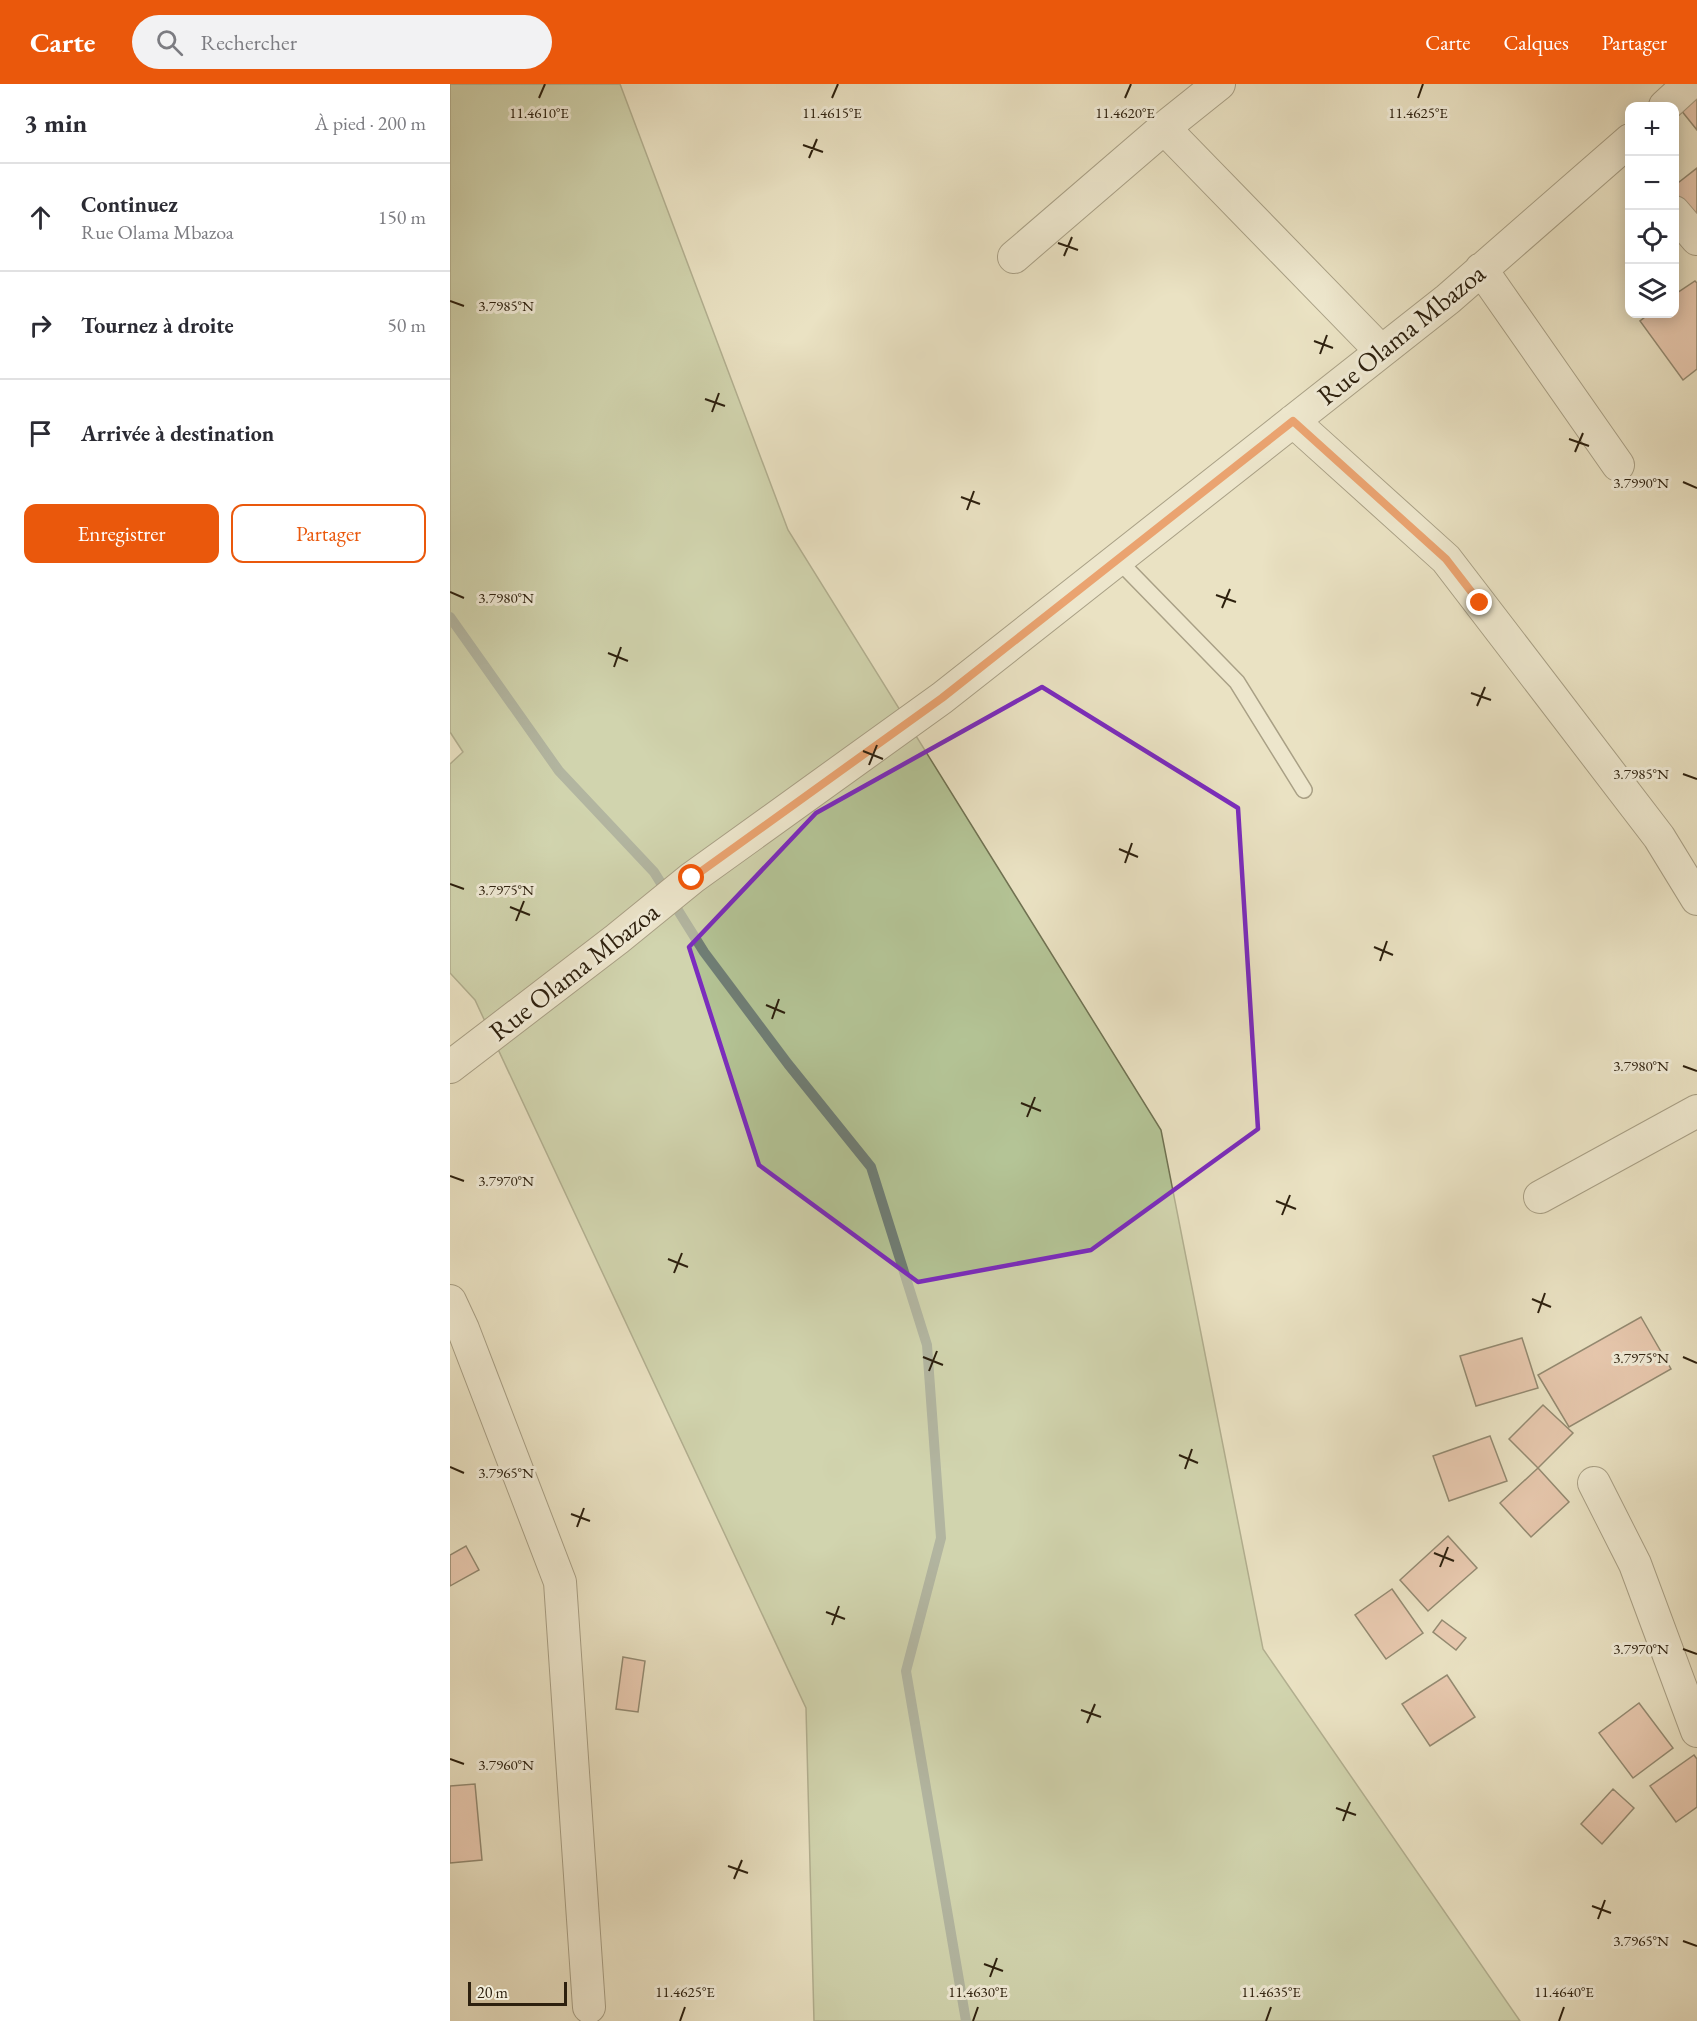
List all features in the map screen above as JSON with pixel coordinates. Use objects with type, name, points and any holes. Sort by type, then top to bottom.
[{"type":"street","points":[[1014,257],[1164,128],[1219,84]]},
{"type":"street","points":[[1669,102],[1689,84]]},
{"type":"street","points":[[1164,128],[1381,351]]},
{"type":"street","name":"Rue Olama Mbazoa","points":[[450,1067],[617,939],[692,878],[942,698],[1448,298],[1625,150]]},
{"type":"street","points":[[1679,218],[1697,239]]},
{"type":"street","points":[[1481,269],[1618,465]]},
{"type":"street","points":[[1293,421],[1446,559],[1659,837],[1697,899]]},
{"type":"street","points":[[1540,1197],[1697,1111]]},
{"type":"street","points":[[450,1301],[463,1329],[560,1582],[589,2007]]},
{"type":"street","points":[[1594,1483],[1635,1564],[1697,1731]]},
{"type":"lane","points":[[1117,559],[1237,682],[1304,790]]},
{"type":"highlighted area","points":[[1042,687],[1238,808],[1258,1129],[1091,1250],[918,1282],[759,1165],[689,947],[816,813]]},
{"type":"green space","points":[[450,84],[620,84],[788,530],[1161,1130],[1263,1649],[1520,2021],[814,2021],[806,1708],[475,1000],[450,973],[450,764],[463,752],[450,732]]},
{"type":"building","points":[[1697,88],[1697,130],[1679,108],[1679,102]]},
{"type":"building","points":[[1697,168],[1697,219],[1679,197],[1679,182]]},
{"type":"building","points":[[1695,281],[1697,283],[1697,369],[1683,380],[1640,321],[1644,318],[1679,318],[1679,292]]},
{"type":"building","points":[[1641,1317],[1671,1369],[1569,1427],[1538,1375]]},
{"type":"building","points":[[1522,1338],[1538,1388],[1476,1406],[1460,1356]]},
{"type":"building","points":[[1543,1405],[1573,1433],[1538,1468],[1509,1439]]},
{"type":"building","points":[[1490,1436],[1507,1481],[1449,1501],[1433,1456]]},
{"type":"building","points":[[1538,1468],[1569,1502],[1531,1537],[1500,1503]]},
{"type":"building","points":[[1448,1536],[1477,1568],[1428,1611],[1400,1580]]},
{"type":"building","points":[[466,1546],[479,1570],[450,1586],[450,1555]]},
{"type":"building","points":[[1392,1589],[1423,1633],[1386,1659],[1355,1615]]},
{"type":"building","points":[[1442,1620],[1466,1638],[1456,1650],[1433,1632]]},
{"type":"building","points":[[623,1657],[645,1661],[638,1712],[616,1709]]},
{"type":"building","points":[[1447,1675],[1475,1717],[1430,1746],[1402,1704]]},
{"type":"building","points":[[1639,1703],[1673,1748],[1633,1778],[1599,1733]]},
{"type":"building","points":[[1694,1755],[1697,1759],[1697,1807],[1676,1822],[1650,1786]]},
{"type":"building","points":[[475,1784],[482,1860],[450,1863],[450,1786]]},
{"type":"building","points":[[1613,1789],[1634,1808],[1602,1844],[1581,1824]]},
{"type":"waterway","points":[[450,617],[559,771],[654,872],[704,952],[788,1064],[871,1167],[927,1345],[941,1538],[906,1671],[966,2021]]},
{"type":"route","points":[[692,878],[942,698],[1293,421],[1446,559],[1480,603]]}]
